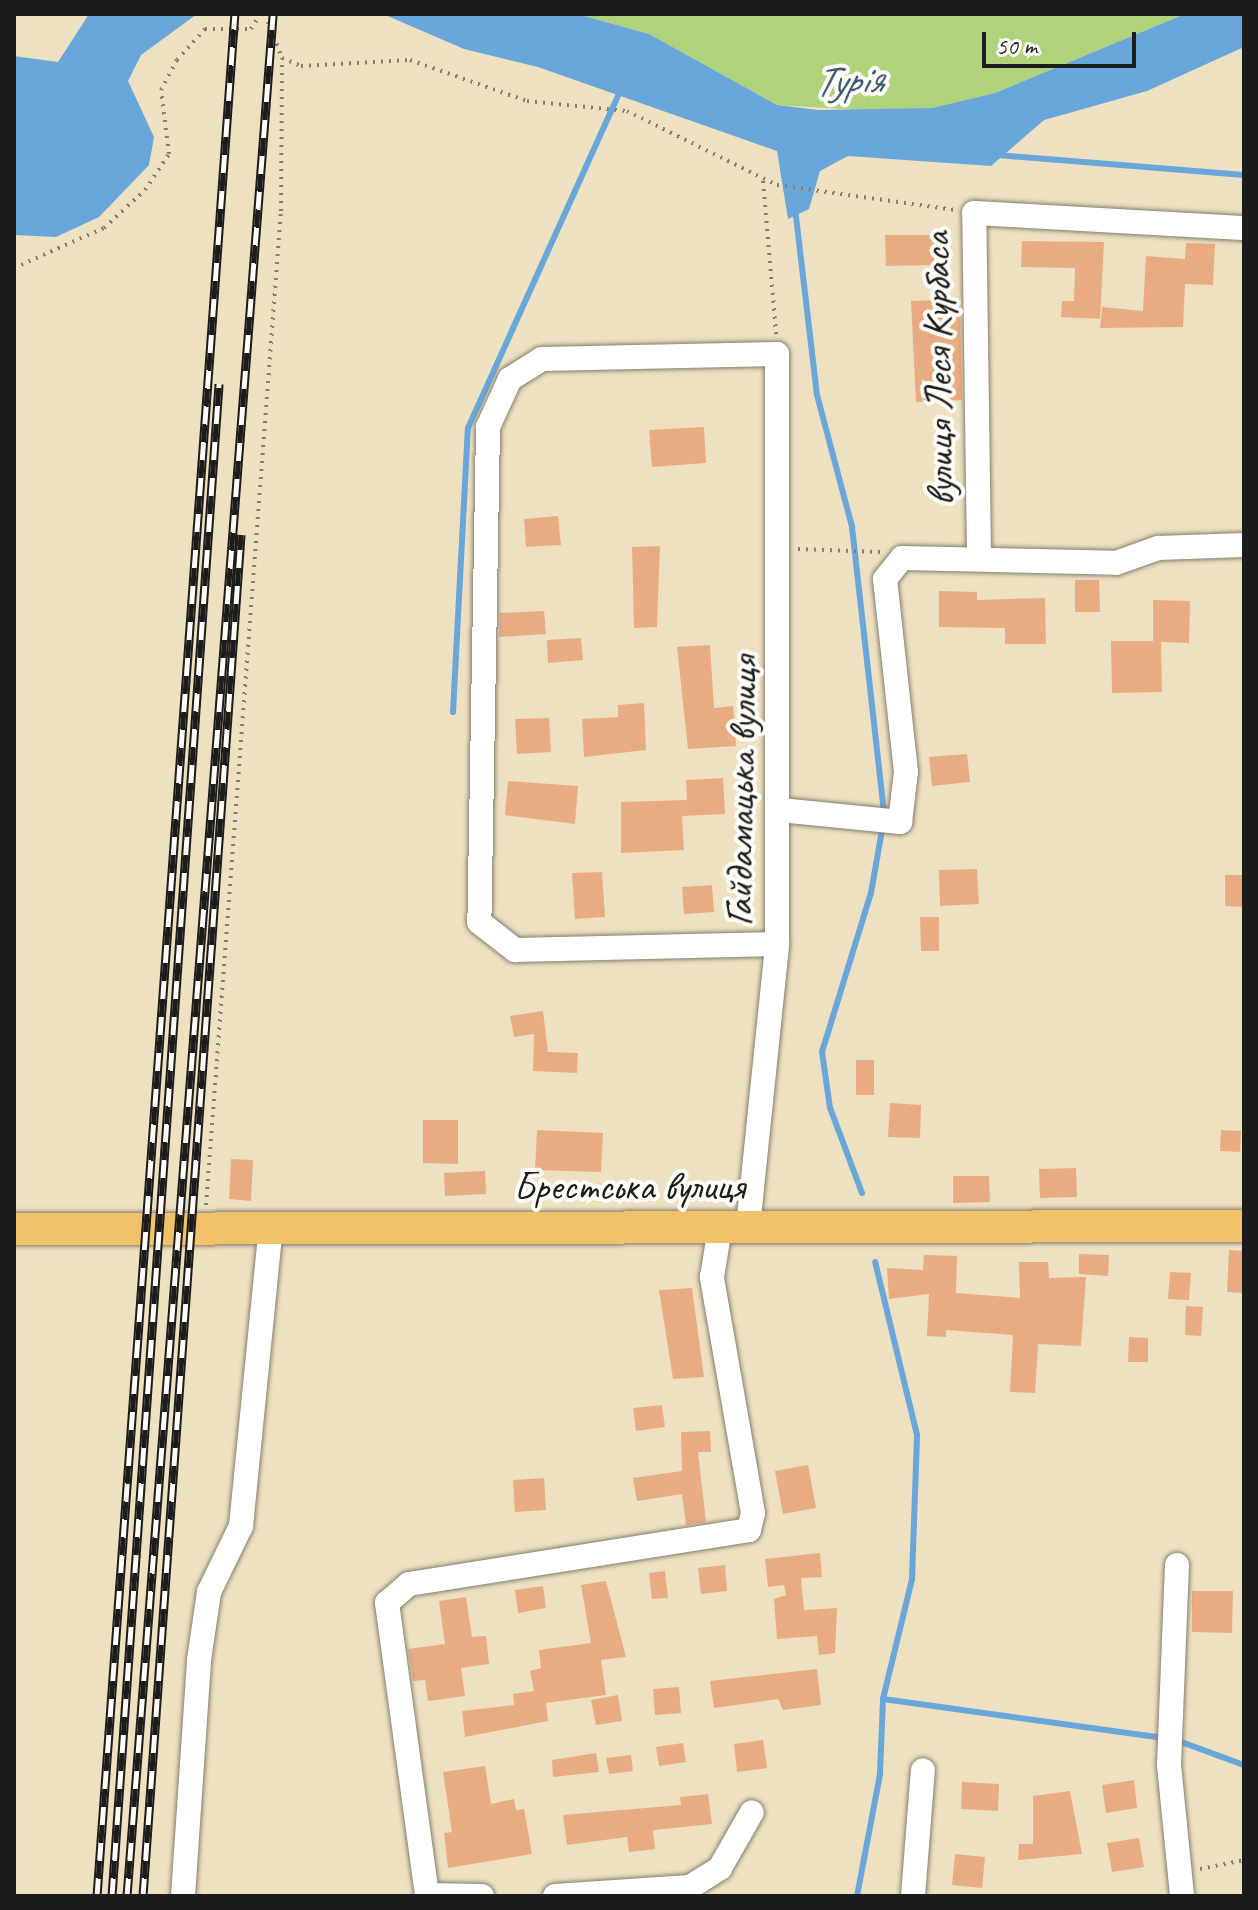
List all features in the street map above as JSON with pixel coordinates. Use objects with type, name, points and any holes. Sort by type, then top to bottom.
[{"type":"main road","name":"Брестська вулиця","points":[[14,1229],[204,1232],[271,1228],[1244,1226]]},
{"type":"street","name":"вулиця Леся Курбаса","points":[[979,554],[974,213],[1244,228]]},
{"type":"street","name":"Гайдамацька вулиця","points":[[427,1895],[387,1603],[409,1584],[749,1530],[753,1513],[712,1277],[734,1228],[777,944],[780,550],[777,354]]},
{"type":"street","points":[[777,354],[542,359],[510,379],[488,427],[476,882],[479,922],[515,950],[777,944]]},
{"type":"street","points":[[780,810],[897,824],[906,772],[885,579],[902,558],[915,554],[979,554],[1116,563],[1158,548],[1244,545]]},
{"type":"street","points":[[183,1896],[199,1660],[209,1592],[241,1526],[271,1228]]},
{"type":"street","points":[[1177,1565],[1170,1739],[1181,1888]]},
{"type":"street","points":[[913,1896],[923,1770]]},
{"type":"street","points":[[555,1896],[642,1895],[690,1887],[720,1868],[752,1812]]},
{"type":"street","points":[[427,1895],[482,1896]]},
{"type":"path","points":[[14,268],[104,228],[145,190],[169,154],[161,90],[177,60],[205,29],[251,29],[263,14],[282,58],[280,227],[204,1232]]},
{"type":"path","points":[[282,58],[334,68],[375,57],[410,60],[527,101],[627,111],[763,181],[777,185],[974,213]]},
{"type":"path","points":[[763,181],[777,354]]},
{"type":"path","points":[[780,550],[865,551]]},
{"type":"path","points":[[1181,1888],[1244,1860]]},
{"type":"green space","points":[[577,14],[1185,14],[995,93],[932,108],[876,111],[777,105],[649,34]]},
{"type":"water","points":[[89,14],[197,14],[141,55],[128,81],[154,137],[149,165],[99,217],[56,237],[14,235],[14,56],[58,62]]},
{"type":"water","points":[[383,14],[577,14],[649,34],[777,105],[819,110],[932,108],[995,93],[1185,14],[1244,14],[1244,47],[1147,91],[1044,120],[991,166],[848,156],[820,171],[809,209],[788,219],[777,151],[538,67],[464,49]]},
{"type":"building","points":[[885,235],[942,235],[942,265],[886,266]]},
{"type":"building","points":[[1022,241],[1104,242],[1100,319],[1061,317],[1062,301],[1074,301],[1075,268],[1021,267]]},
{"type":"building","points":[[1186,243],[1215,244],[1213,285],[1185,284],[1183,327],[1100,328],[1102,307],[1143,311],[1146,256],[1185,259]]},
{"type":"building","points":[[960,299],[962,400],[916,402],[911,301]]},
{"type":"building","points":[[704,427],[706,463],[652,467],[649,430]]},
{"type":"building","points":[[558,516],[561,545],[526,547],[524,519]]},
{"type":"building","points":[[660,546],[657,627],[634,628],[632,547]]},
{"type":"building","points":[[1075,580],[1099,580],[1100,612],[1075,612]]},
{"type":"building","points":[[939,591],[977,592],[977,600],[1045,598],[1046,644],[1005,644],[1005,628],[939,627]]},
{"type":"building","points":[[1153,600],[1190,601],[1189,643],[1161,642],[1162,692],[1112,693],[1111,641],[1153,641]]},
{"type":"building","points":[[544,611],[546,634],[499,637],[500,613]]},
{"type":"building","points":[[581,638],[583,660],[548,663],[547,640]]},
{"type":"building","points":[[710,645],[714,708],[733,706],[736,746],[688,749],[677,647]]},
{"type":"building","points":[[644,703],[646,750],[584,757],[582,719],[618,717],[618,705]]},
{"type":"building","points":[[549,718],[551,752],[517,754],[515,719]]},
{"type":"building","points":[[967,754],[970,782],[932,786],[929,757]]},
{"type":"building","points":[[723,778],[725,814],[682,816],[684,850],[621,853],[621,802],[687,800],[686,780]]},
{"type":"building","points":[[508,781],[578,786],[575,824],[505,815]]},
{"type":"building","points":[[977,869],[979,904],[940,906],[939,870]]},
{"type":"building","points":[[602,872],[605,917],[575,919],[572,873]]},
{"type":"building","points":[[1225,875],[1244,875],[1244,907],[1225,906]]},
{"type":"building","points":[[712,885],[714,912],[684,914],[682,887]]},
{"type":"building","points":[[920,917],[939,917],[939,951],[921,951]]},
{"type":"building","points":[[543,1011],[548,1052],[578,1053],[577,1073],[533,1071],[534,1034],[514,1037],[510,1016]]},
{"type":"building","points":[[856,1060],[874,1060],[874,1095],[856,1095]]},
{"type":"building","points":[[890,1103],[921,1105],[920,1138],[888,1137]]},
{"type":"building","points":[[423,1120],[458,1120],[458,1164],[423,1163]]},
{"type":"building","points":[[537,1130],[603,1133],[601,1172],[535,1170]]},
{"type":"building","points":[[1221,1130],[1241,1131],[1240,1152],[1220,1151]]},
{"type":"building","points":[[231,1159],[253,1160],[251,1201],[229,1199]]},
{"type":"building","points":[[1076,1168],[1077,1197],[1040,1198],[1039,1169]]},
{"type":"building","points":[[485,1171],[486,1194],[445,1196],[444,1173]]},
{"type":"building","points":[[953,1176],[989,1176],[990,1202],[953,1203]]},
{"type":"building","points":[[1229,1250],[1244,1251],[1244,1293],[1227,1292]]},
{"type":"building","points":[[1079,1254],[1109,1255],[1108,1276],[1079,1274]]},
{"type":"building","points":[[924,1255],[957,1256],[956,1293],[1020,1298],[1019,1262],[1048,1262],[1049,1278],[1086,1277],[1081,1346],[1038,1344],[1035,1393],[1010,1392],[1013,1335],[946,1330],[946,1337],[927,1336],[929,1294],[889,1299],[887,1268],[923,1270]]},
{"type":"building","points":[[1170,1272],[1191,1273],[1189,1300],[1168,1299]]},
{"type":"building","points":[[692,1288],[704,1377],[673,1379],[659,1290]]},
{"type":"building","points":[[1186,1306],[1203,1307],[1201,1336],[1185,1335]]},
{"type":"building","points":[[1129,1337],[1148,1338],[1148,1362],[1128,1362]]},
{"type":"building","points":[[662,1405],[665,1427],[636,1431],[633,1408]]},
{"type":"building","points":[[710,1431],[711,1452],[698,1452],[706,1522],[686,1525],[682,1494],[637,1501],[633,1478],[682,1471],[681,1432]]},
{"type":"building","points":[[808,1465],[816,1508],[783,1514],[775,1471]]},
{"type":"building","points":[[544,1478],[546,1510],[515,1512],[513,1480]]},
{"type":"building","points":[[820,1553],[822,1577],[801,1578],[804,1610],[837,1608],[835,1653],[819,1655],[817,1636],[777,1639],[774,1599],[786,1595],[784,1585],[768,1587],[765,1559]]},
{"type":"building","points":[[725,1565],[727,1591],[701,1594],[698,1568]]},
{"type":"building","points":[[665,1571],[668,1598],[652,1599],[649,1573]]},
{"type":"building","points":[[606,1581],[626,1657],[601,1660],[606,1695],[546,1703],[548,1721],[465,1737],[462,1711],[514,1705],[513,1694],[534,1691],[530,1671],[541,1668],[539,1650],[591,1643],[581,1585]]},
{"type":"building","points":[[543,1586],[546,1608],[518,1613],[515,1590]]},
{"type":"building","points":[[1192,1591],[1233,1591],[1232,1633],[1192,1632]]},
{"type":"building","points":[[466,1597],[472,1637],[486,1636],[489,1664],[461,1668],[465,1696],[428,1701],[425,1680],[413,1681],[408,1649],[445,1644],[439,1601]]},
{"type":"building","points":[[817,1669],[821,1705],[783,1710],[778,1699],[714,1708],[710,1681]]},
{"type":"building","points":[[679,1687],[681,1713],[655,1715],[653,1689]]},
{"type":"building","points":[[618,1695],[622,1721],[596,1725],[591,1700]]},
{"type":"building","points":[[763,1740],[767,1768],[737,1772],[734,1744]]},
{"type":"building","points":[[683,1743],[686,1762],[659,1766],[656,1747]]},
{"type":"building","points":[[596,1753],[599,1772],[553,1777],[552,1760]]},
{"type":"building","points":[[631,1755],[633,1771],[609,1774],[606,1758]]},
{"type":"building","points":[[485,1766],[491,1804],[514,1799],[516,1810],[524,1809],[532,1854],[448,1868],[444,1833],[452,1832],[443,1772]]},
{"type":"building","points":[[1134,1780],[1137,1808],[1106,1813],[1102,1785]]},
{"type":"building","points":[[962,1782],[999,1784],[998,1811],[961,1809]]},
{"type":"building","points":[[1070,1791],[1082,1854],[1018,1860],[1019,1844],[1033,1844],[1033,1796]]},
{"type":"building","points":[[708,1794],[712,1824],[653,1830],[655,1849],[629,1852],[627,1837],[567,1845],[563,1815],[681,1805],[680,1797]]},
{"type":"building","points":[[1139,1838],[1144,1867],[1112,1872],[1107,1843]]},
{"type":"building","points":[[955,1854],[985,1857],[982,1888],[952,1885]]},
{"type":"waterway","points":[[453,712],[468,428],[621,89]]},
{"type":"waterway","points":[[997,155],[1244,175]]},
{"type":"waterway","points":[[795,208],[817,395],[852,527],[884,813]]},
{"type":"waterway","points":[[862,1193],[830,1108],[822,1052],[871,893],[883,824]]},
{"type":"waterway","points":[[857,1896],[880,1774],[883,1699],[912,1579],[917,1435],[875,1262]]},
{"type":"waterway","points":[[883,1699],[1165,1738]]},
{"type":"waterway","points":[[1176,1740],[1244,1765]]},
{"type":"railway","points":[[97,1896],[235,14]]},
{"type":"railway","points":[[127,1896],[273,14]]},
{"type":"railway","points":[[112,1896],[219,384]]},
{"type":"railway","points":[[143,1896],[241,535]]},
{"type":"water label","name":"Турія","points":[[848,81]]}]
